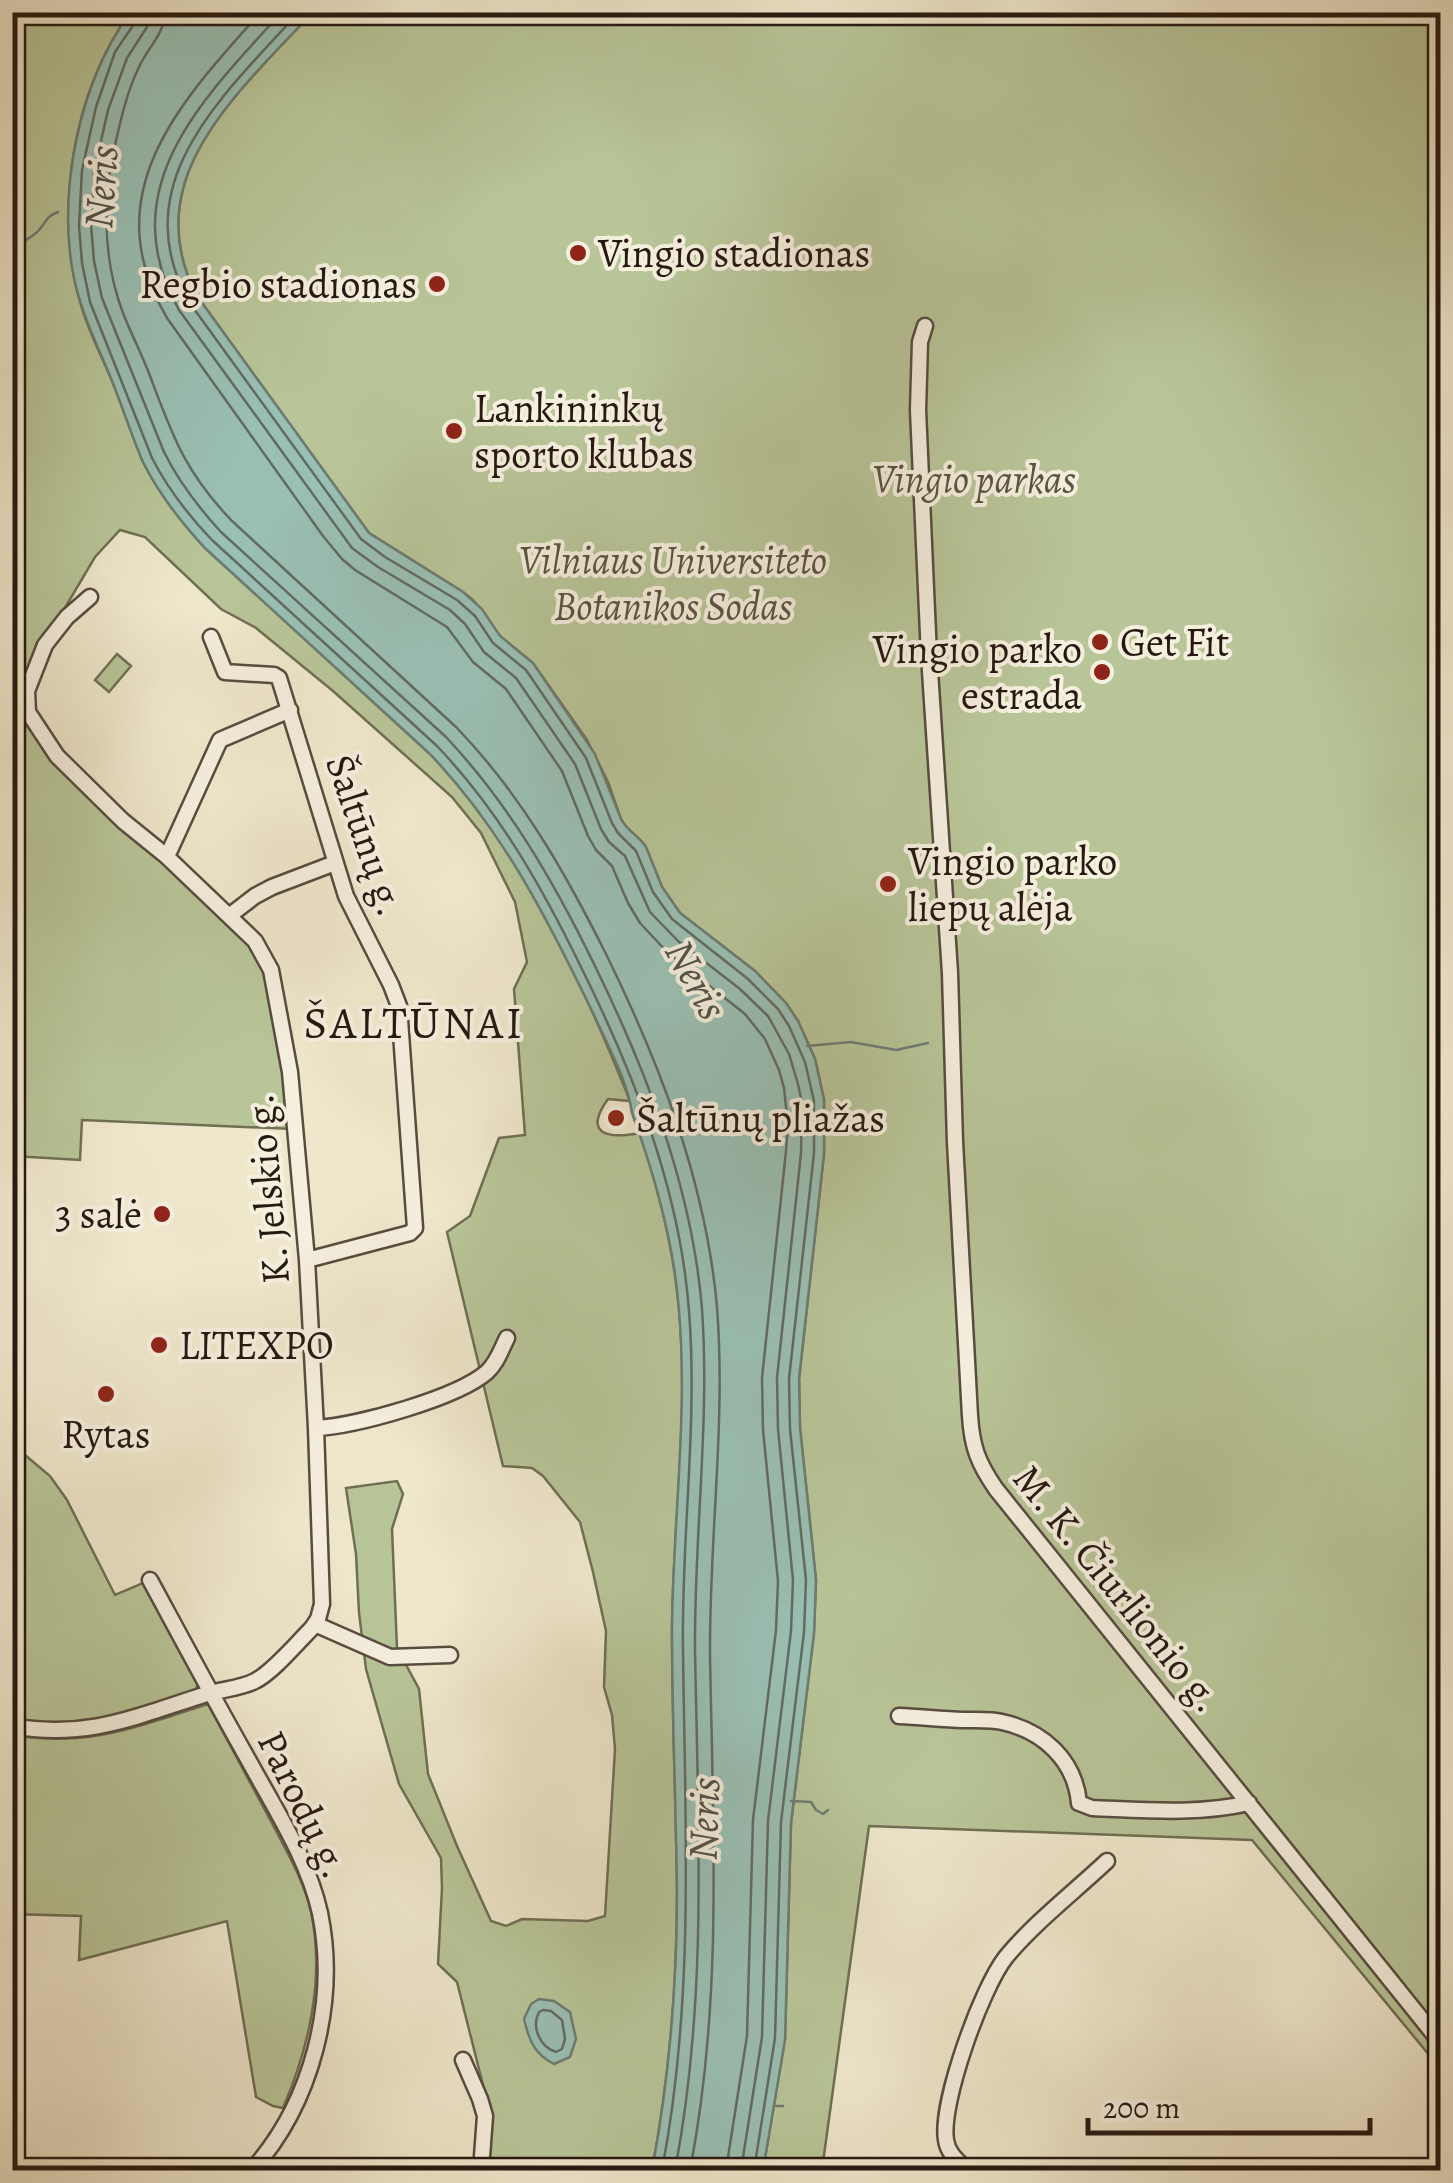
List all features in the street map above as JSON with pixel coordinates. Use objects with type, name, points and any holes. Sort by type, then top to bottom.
[{"type":"street","name":"M. K. Čiurlionio g.","points":[[925,326],[920,342],[918,410],[950,973],[955,1142],[975,1452],[980,1467],[1440,2042]]},
{"type":"street","name":"K. Jelskio g.","points":[[90,597],[67,616],[46,644],[27,691],[28,712],[57,756],[255,941],[271,970],[290,1072],[307,1260],[322,1604],[315,1624]]},
{"type":"street","name":"Šaltūnų g.","points":[[211,637],[226,672],[277,676],[346,896],[399,1006],[414,1232],[307,1260]]},
{"type":"street","points":[[165,855],[220,740],[290,710]]},
{"type":"street","points":[[229,916],[272,887],[335,863]]},
{"type":"street","points":[[316,1428],[370,1419],[462,1387],[495,1364],[507,1338]]},
{"type":"street","name":"Parodų g.","points":[[150,1580],[300,1857],[320,1914],[324,1977],[320,2026],[309,2071],[281,2132],[252,2170]]},
{"type":"street","points":[[12,1726],[49,1731],[98,1728],[255,1681],[315,1624],[390,1656],[450,1655]]},
{"type":"street","points":[[899,1716],[1000,1721],[1018,1727],[1060,1752],[1078,1789],[1079,1803],[1092,1808],[1182,1811],[1249,1804]]},
{"type":"street","points":[[967,2170],[948,2149],[945,2134],[959,2067],[983,1996],[1020,1942],[1107,1861]]},
{"type":"street","points":[[464,2060],[485,2116],[481,2170]]},
{"type":"green space","points":[[12,13],[130,13],[94,78],[82,115],[69,192],[69,231],[84,314],[143,462],[171,507],[205,548],[430,754],[493,832],[521,874],[569,963],[630,1101],[608,1099],[598,1120],[599,1127],[609,1134],[640,1133],[653,1176],[677,1288],[682,1389],[672,1627],[675,1962],[671,2032],[652,2170],[488,2170],[491,2137],[486,2097],[457,1982],[438,1964],[441,1858],[399,1784],[366,1669],[359,1613],[356,1554],[346,1488],[397,1481],[403,1494],[392,1529],[397,1648],[419,1689],[428,1774],[491,1921],[506,1926],[522,1919],[588,1921],[605,1916],[615,1749],[604,1687],[606,1631],[593,1572],[580,1522],[543,1476],[532,1468],[503,1466],[447,1232],[470,1216],[499,1138],[525,1135],[514,989],[527,962],[515,902],[481,833],[452,797],[256,628],[221,609],[145,537],[120,530],[95,557],[27,672],[22,691],[34,732],[48,756],[174,870],[253,948],[270,975],[292,1129],[82,1120],[80,1160],[13,1156]]},
{"type":"green space","name":"Vingio parkas","points":[[312,13],[1440,13],[1439,2067],[1252,1840],[869,1826],[822,2170],[763,2170],[785,2039],[791,1823],[814,1633],[816,1580],[800,1428],[799,1379],[824,1154],[824,1100],[815,1059],[798,1021],[755,971],[680,913],[662,887],[646,847],[621,819],[587,740],[533,663],[500,636],[463,592],[369,533],[197,296],[181,253],[179,214],[187,176],[204,140],[227,106]]},
{"type":"green space","points":[[117,654],[131,666],[109,692],[95,680]]},
{"type":"green space","points":[[12,1444],[50,1476],[67,1500],[115,1595],[143,1583],[198,1684],[195,1691],[113,1718],[56,1725],[13,1721]]},
{"type":"green space","points":[[208,1704],[290,1858],[311,1912],[316,1962],[312,2012],[283,2108],[256,2097],[227,1921],[79,1960],[81,1916],[13,1914],[13,1735],[89,1737]]},
{"type":"water","name":"Neris","points":[[130,13],[312,13],[227,106],[204,140],[187,176],[179,214],[181,253],[197,296],[369,533],[463,592],[482,609],[500,636],[533,663],[595,754],[621,819],[646,847],[662,887],[680,913],[755,971],[786,1003],[815,1059],[824,1100],[824,1154],[799,1379],[800,1428],[816,1580],[814,1633],[791,1823],[785,2040],[763,2170],[652,2170],[671,2032],[675,1962],[672,1628],[682,1390],[676,1285],[656,1185],[610,1049],[541,910],[480,813],[430,754],[205,548],[171,507],[143,462],[78,295],[68,215],[70,178],[85,107],[112,41]]},
{"type":"water","points":[[539,1999],[554,2001],[570,2012],[576,2039],[570,2057],[554,2064],[533,2046],[524,2019],[531,2004]]},
{"type":"waterway","name":"Neris","points":[[12,250],[58,212]]},
{"type":"waterway","points":[[807,1046],[851,1042],[896,1050],[928,1043]]},
{"type":"waterway","points":[[791,1801],[811,1802],[823,1814],[828,1810]]},
{"type":"waterway","points":[[774,2106],[783,2106]]},
{"type":"place","name":"Vingio stadionas","points":[[578,253]]},
{"type":"place","name":"Regbio stadionas","points":[[437,284]]},
{"type":"place","name":"Lankininkų sporto klubas","points":[[454,431]]},
{"type":"place","name":"Get Fit","points":[[1100,642]]},
{"type":"place","name":"Vingio parko estrada","points":[[1102,672]]},
{"type":"place","name":"Vingio parko liepų alėja","points":[[888,884]]},
{"type":"place","name":"Šaltūnų pliažas","points":[[616,1118]]},
{"type":"place","name":"3 salė","points":[[162,1214]]},
{"type":"place","name":"LITEXPO","points":[[159,1345]]},
{"type":"place","name":"Rytas","points":[[106,1394]]},
{"type":"district","name":"ŠALTŪNAI","points":[[414,1022]]},
{"type":"park label","name":"Vilniaus Universiteto Botanikos Sodas","points":[[673,583]]}]
